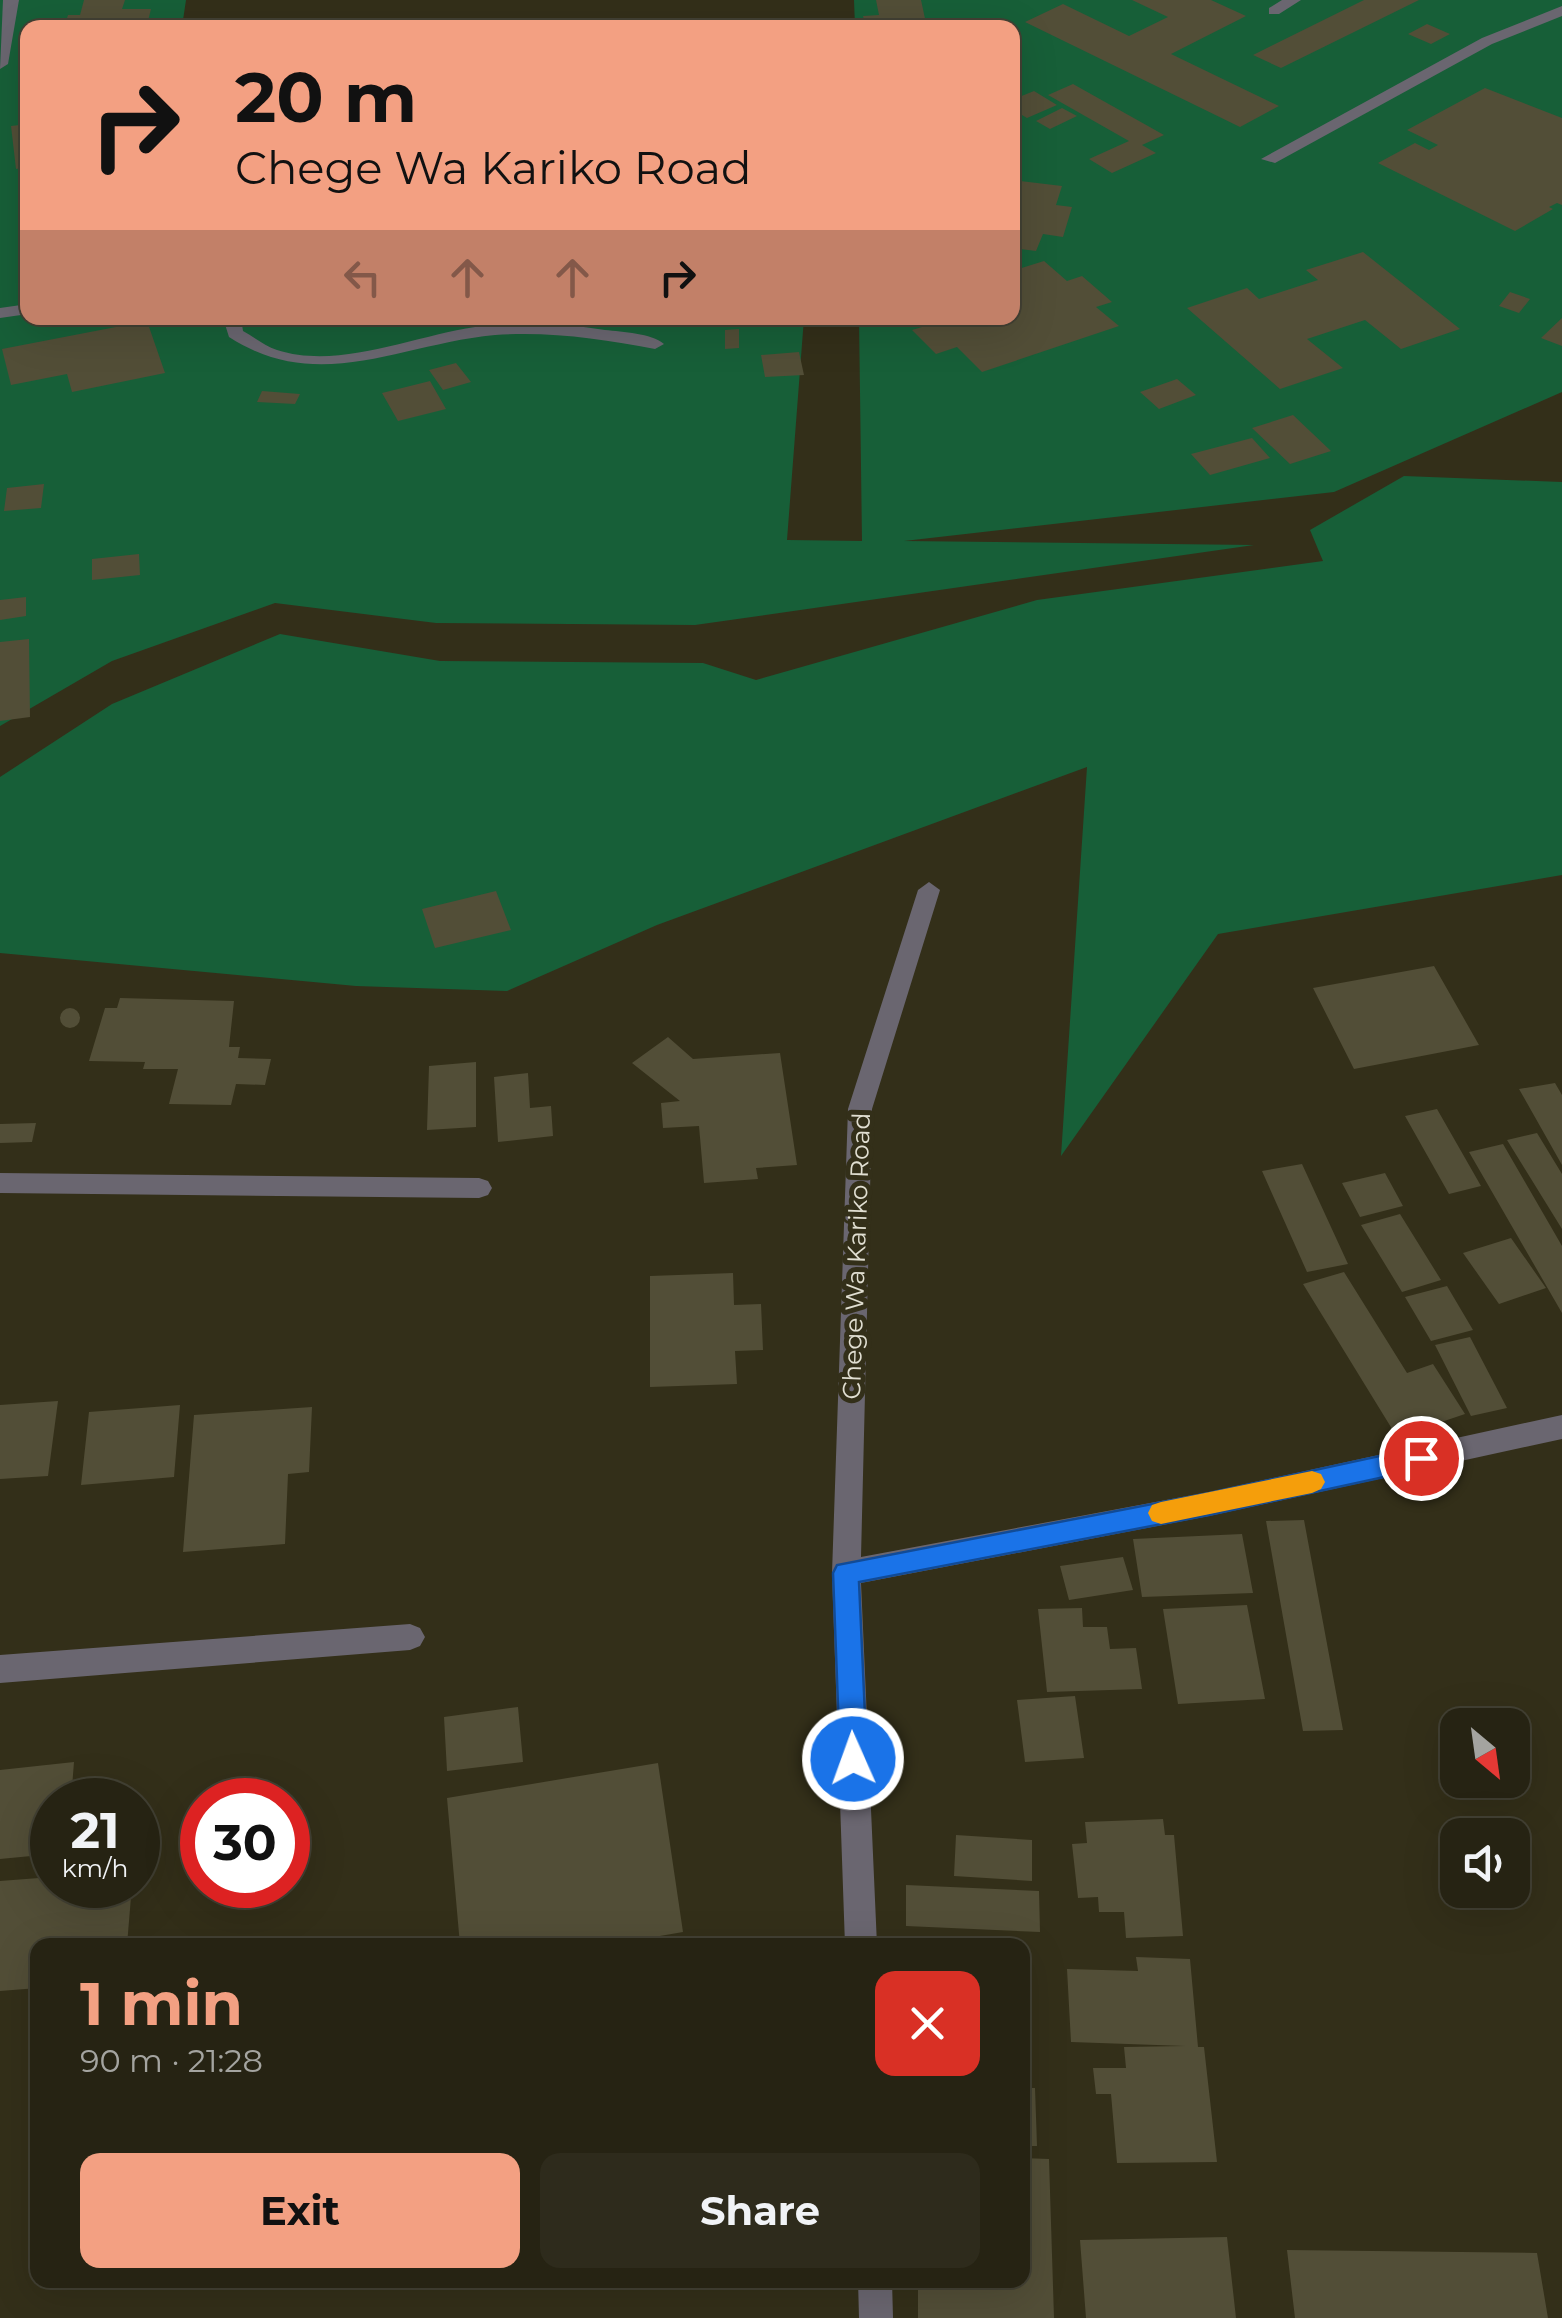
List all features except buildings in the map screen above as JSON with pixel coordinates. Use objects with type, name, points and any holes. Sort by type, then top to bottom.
[{"type":"street","points":[[0,64],[11,0]]},
{"type":"street","points":[[1274,11],[1293,0]]},
{"type":"street","points":[[1268,159],[1486,41],[1562,11]]},
{"type":"street","points":[[234,325],[236,332],[252,344],[276,356],[308,360],[490,330],[546,328],[595,332],[656,344]]},
{"type":"street","points":[[595,332],[605,325]]},
{"type":"street","name":"Chege Wa Kariko Road","points":[[861,1938],[846,1573],[860,1109],[929,890]]},
{"type":"street","points":[[0,1184],[478,1188]]},
{"type":"street","points":[[846,1573],[1209,1504],[1562,1427]]},
{"type":"street","points":[[0,1669],[410,1637]]},
{"type":"street","points":[[875,2288],[876,2318]]},
{"type":"green space","points":[[0,0],[186,0],[183,20],[20,20],[20,325],[803,325],[787,540],[862,541],[859,325],[1020,325],[1020,20],[855,20],[854,0],[1562,0],[1562,392],[1334,492],[904,541],[1254,545],[695,625],[436,623],[275,603],[112,661],[0,726]]},
{"type":"green space","points":[[1404,476],[1562,482],[1562,875],[1218,934],[1061,1156],[1087,767],[657,925],[507,991],[356,986],[0,953],[0,777],[112,704],[280,634],[440,661],[703,663],[756,680],[1037,600],[1323,561],[1310,530]]},
{"type":"slow traffic","points":[[1161,1513],[1312,1482]]},
{"type":"route","points":[[853,1759],[846,1573],[1209,1504],[1421,1458]]}]
